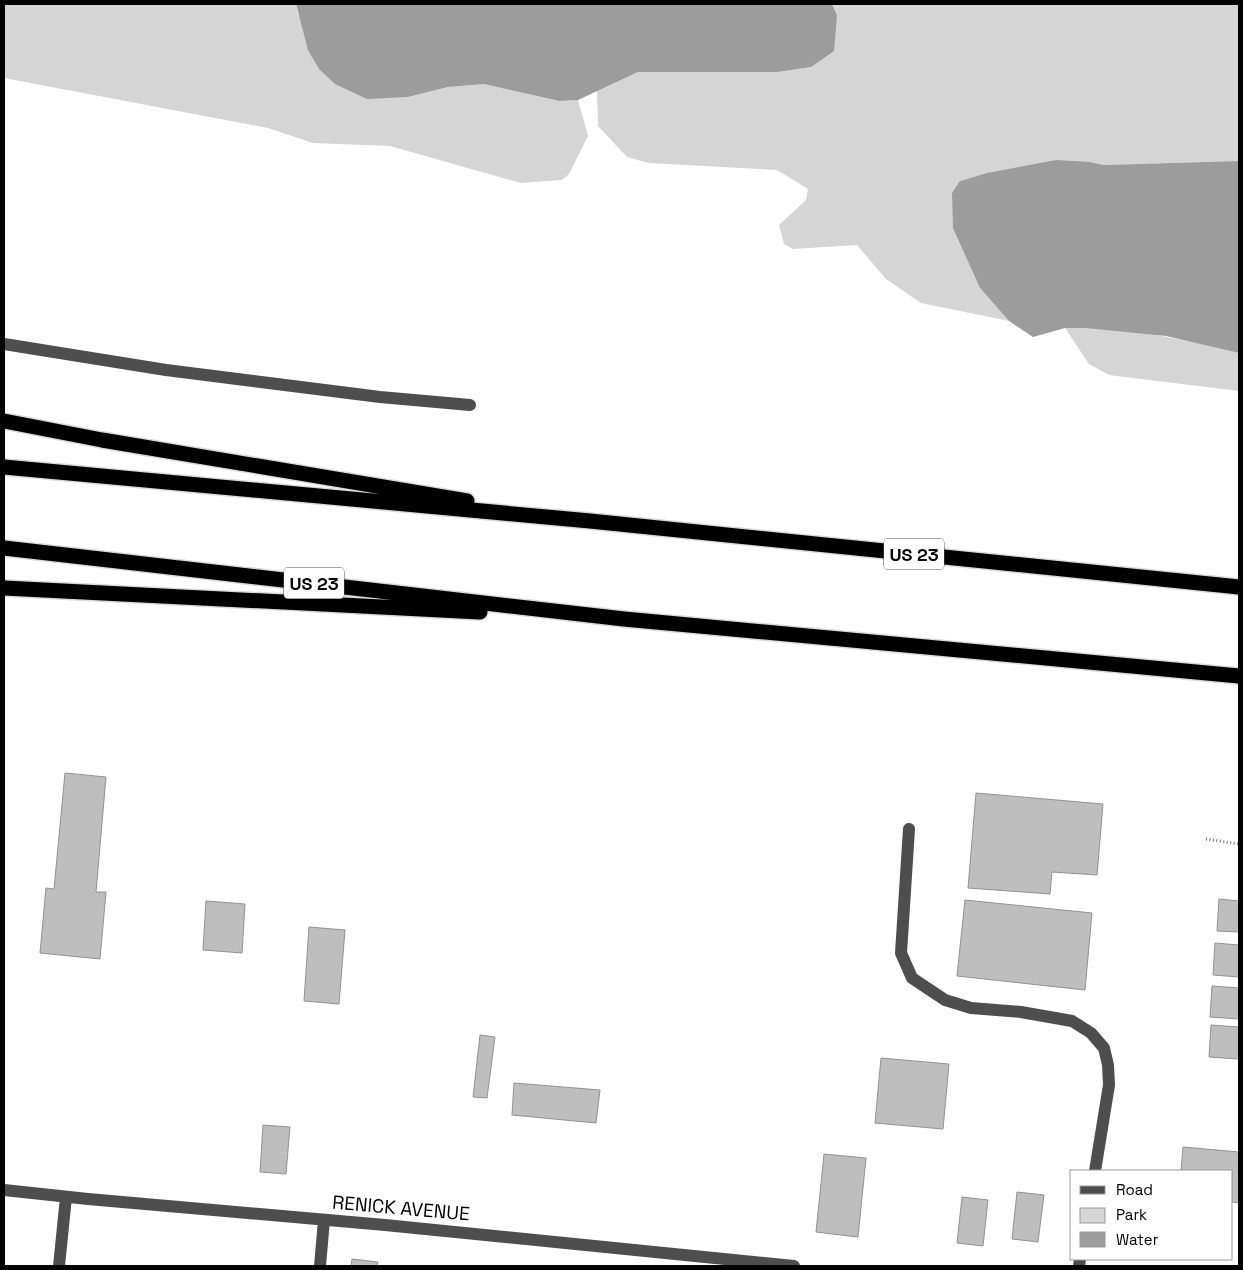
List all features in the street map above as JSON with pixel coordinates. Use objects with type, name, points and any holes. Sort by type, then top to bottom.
[{"type":"highway","points":[[4,421],[102,440],[590,521]]},
{"type":"highway","name":"US 23","points":[[4,467],[590,521],[1239,587]]},
{"type":"highway","name":"US 23","points":[[4,548],[624,619],[1239,676]]},
{"type":"highway","points":[[4,588],[624,619]]},
{"type":"street","points":[[4,344],[193,374],[380,397],[470,405]]},
{"type":"street","points":[[909,829],[901,953],[912,978],[945,1000],[971,1008],[1020,1012],[1072,1022],[1091,1033],[1104,1048],[1110,1085],[1095,1170]]},
{"type":"street","name":"RENICK AVENUE","points":[[4,1190],[324,1220],[682,1260],[794,1266]]},
{"type":"street","points":[[59,1266],[66,1197]]},
{"type":"street","points":[[320,1266],[324,1220]]},
{"type":"path","points":[[1206,839],[1239,844]]},
{"type":"green space","points":[[4,4],[296,4],[298,15],[408,97],[448,87],[484,84],[558,101],[578,100],[588,136],[569,174],[562,180],[521,183],[390,146],[313,143],[268,128],[4,78]]},
{"type":"green space","points":[[832,4],[1239,4],[1239,161],[1104,165],[1066,164],[1006,170],[960,181],[980,288],[1009,321],[921,303],[886,279],[857,245],[793,249],[784,244],[779,225],[806,200],[808,189],[777,170],[649,163],[627,157],[598,126],[597,91],[638,72],[778,72],[811,67],[837,15]]},
{"type":"green space","points":[[1065,328],[1109,329],[1153,334],[1239,353],[1239,391],[1109,375],[1089,364]]},
{"type":"water","points":[[296,4],[832,4],[837,15],[834,51],[811,67],[778,72],[638,72],[578,100],[559,101],[484,84],[448,87],[408,97],[367,99],[335,84],[319,69],[308,50]]},
{"type":"water","points":[[1056,160],[1104,165],[1239,161],[1239,353],[1166,336],[1086,328],[1065,328],[1033,337],[1009,321],[980,288],[953,228],[952,193],[960,181],[987,173]]},
{"type":"building","points":[[65,773],[106,777],[96,892],[106,892],[100,959],[40,953],[46,888],[54,889]]},
{"type":"building","points":[[976,793],[1103,804],[1097,875],[1052,872],[1050,894],[968,888]]},
{"type":"building","points":[[1219,899],[1239,901],[1239,932],[1217,931]]},
{"type":"building","points":[[965,900],[1092,913],[1085,990],[957,976]]},
{"type":"building","points":[[206,901],[245,904],[242,953],[203,950]]},
{"type":"building","points":[[309,927],[345,930],[339,1004],[304,1001]]},
{"type":"building","points":[[1215,943],[1239,945],[1239,977],[1213,975]]},
{"type":"building","points":[[1212,986],[1239,988],[1239,1019],[1210,1017]]},
{"type":"building","points":[[1211,1025],[1239,1027],[1239,1059],[1209,1057]]},
{"type":"building","points":[[480,1035],[495,1037],[487,1098],[473,1097]]},
{"type":"building","points":[[881,1058],[949,1064],[943,1129],[875,1123]]},
{"type":"building","points":[[514,1083],[600,1090],[596,1123],[512,1115]]},
{"type":"building","points":[[263,1125],[290,1127],[286,1174],[260,1172]]},
{"type":"building","points":[[1183,1147],[1239,1152],[1239,1203],[1233,1202],[1233,1170],[1181,1170]]},
{"type":"building","points":[[824,1154],[866,1158],[858,1237],[816,1232]]},
{"type":"building","points":[[1017,1192],[1044,1195],[1038,1242],[1012,1239]]},
{"type":"building","points":[[962,1197],[988,1200],[983,1246],[957,1243]]},
{"type":"building","points":[[352,1259],[378,1262],[377,1266],[351,1266]]}]
